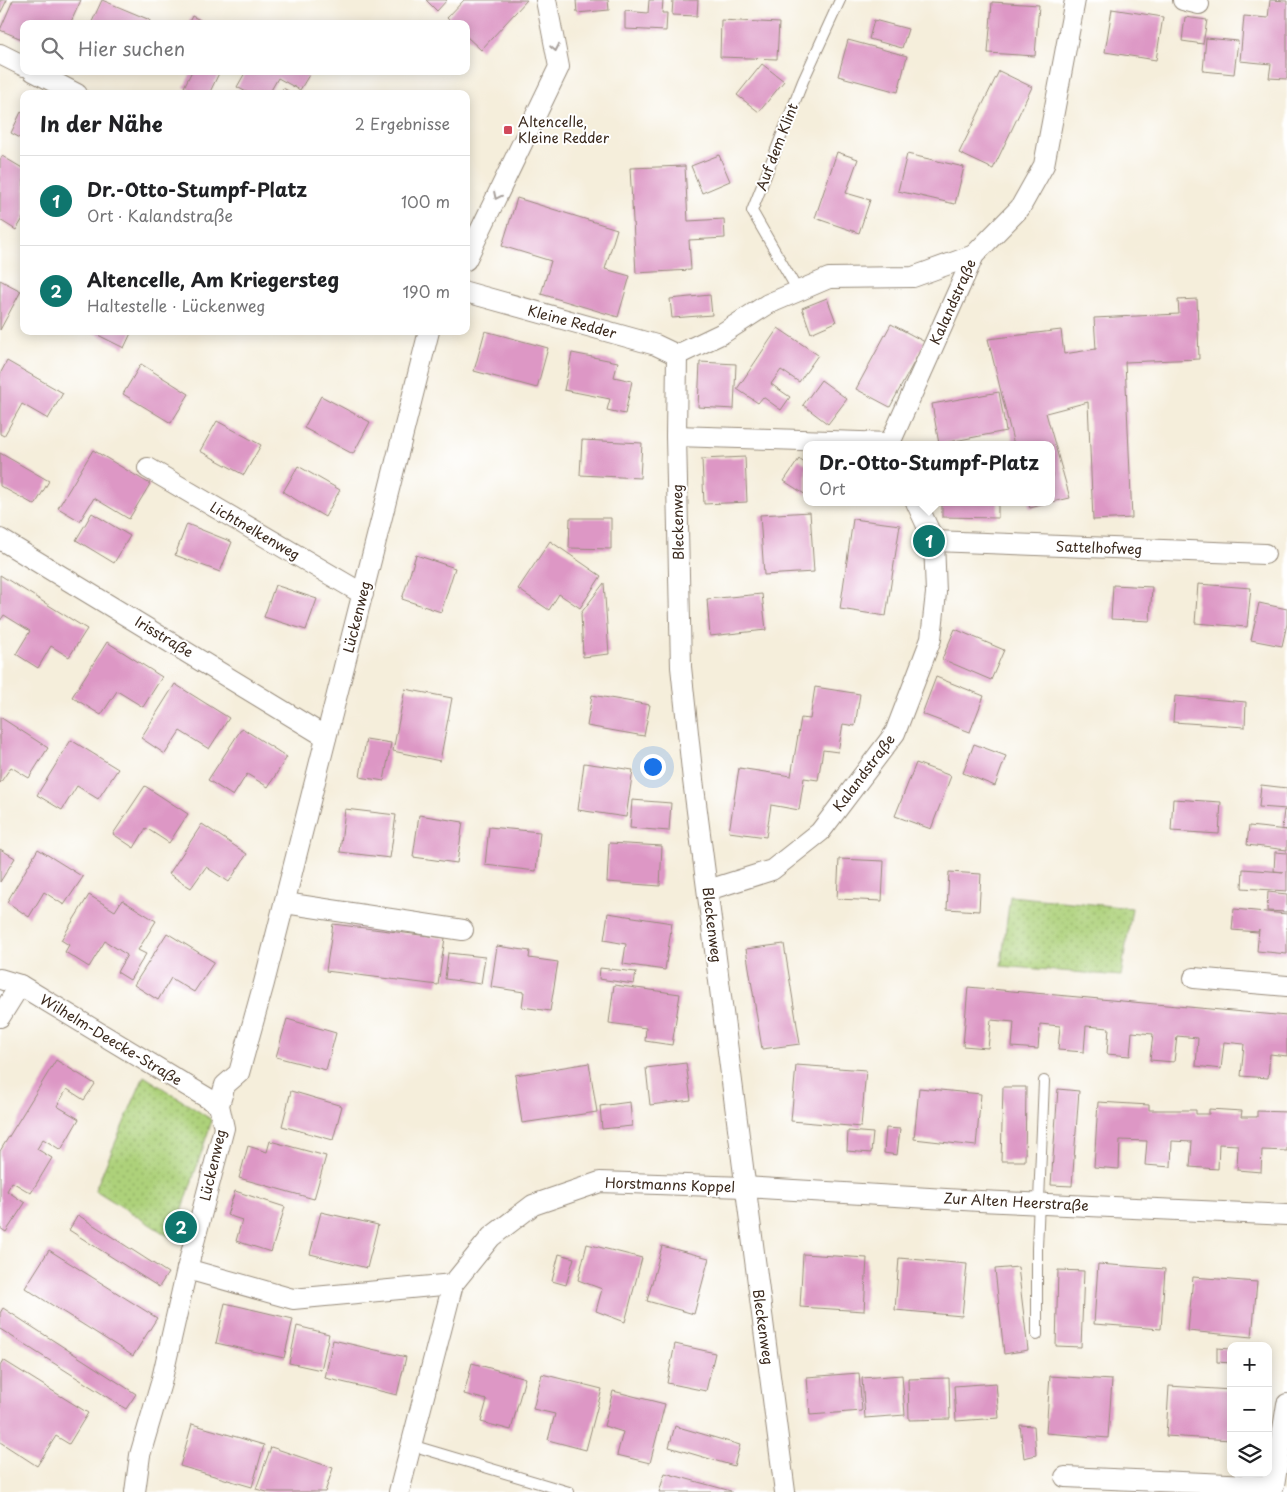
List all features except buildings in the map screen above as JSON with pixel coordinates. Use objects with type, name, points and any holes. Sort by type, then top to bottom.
[{"type":"street","points":[[470,252],[559,67],[546,0]]},
{"type":"street","name":"Kalandstraße","points":[[891,441],[974,255],[1020,208],[1044,165],[1075,0]]},
{"type":"street","points":[[0,54],[20,64]]},
{"type":"street","points":[[41,75],[70,90]]},
{"type":"street","points":[[677,355],[723,333],[768,304],[828,278],[913,277],[974,255]]},
{"type":"street","name":"Kleine Redder","points":[[470,293],[656,345],[677,355]]},
{"type":"street","name":"Lückenweg","points":[[135,1492],[140,1454],[161,1383],[187,1269],[224,1128],[219,1105],[225,1085],[239,1073],[285,903],[428,335]]},
{"type":"street","name":"Bleckenweg","points":[[677,355],[676,436],[681,667],[693,780],[744,1187],[785,1492]]},
{"type":"street","name":"Kalandstraße","points":[[676,436],[810,441]]},
{"type":"street","name":"Lichtnelkenweg","points":[[148,468],[363,594]]},
{"type":"street","name":"Kalandstraße","points":[[708,890],[772,870],[820,832],[895,733],[931,639],[936,593],[934,542],[918,506]]},
{"type":"street","name":"Irisstraße","points":[[0,539],[326,736]]},
{"type":"street","name":"Sattelhofweg","points":[[934,542],[1265,554]]},
{"type":"street","points":[[285,903],[463,930]]},
{"type":"street","points":[[1194,978],[1287,986]]},
{"type":"street","name":"Wilhelm-Deecke-Straße","points":[[0,979],[20,985],[219,1105]]},
{"type":"street","points":[[0,1017],[20,985]]},
{"type":"street","name":"Horstmanns Koppel","points":[[399,1492],[452,1284],[491,1237],[533,1204],[600,1182],[744,1187]]},
{"type":"street","name":"Zur Alten Heerstraße","points":[[744,1187],[1287,1216]]},
{"type":"street","points":[[187,1269],[293,1300],[452,1284]]},
{"type":"street","points":[[1065,1478],[1273,1489],[1287,1404]]},
{"type":"lane","name":"Auf dem Klint","points":[[798,291],[752,211],[802,81],[840,0]]},
{"type":"lane","points":[[1037,1335],[1039,1203],[1044,1081]]},
{"type":"lane","points":[[411,1445],[568,1492]]},
{"type":"green space","points":[[1010,896],[1132,908],[1121,976],[1001,966]]},
{"type":"green space","points":[[144,1076],[212,1120],[173,1239],[95,1190]]},
{"type":"place","name":"Altencelle, Kleine Redder","points":[[508,130]]},
{"type":"place","name":"Dr.-Otto-Stumpf-Platz","points":[[929,541]]},
{"type":"place","name":"Altencelle, Am Kriegersteg","points":[[181,1227]]}]
